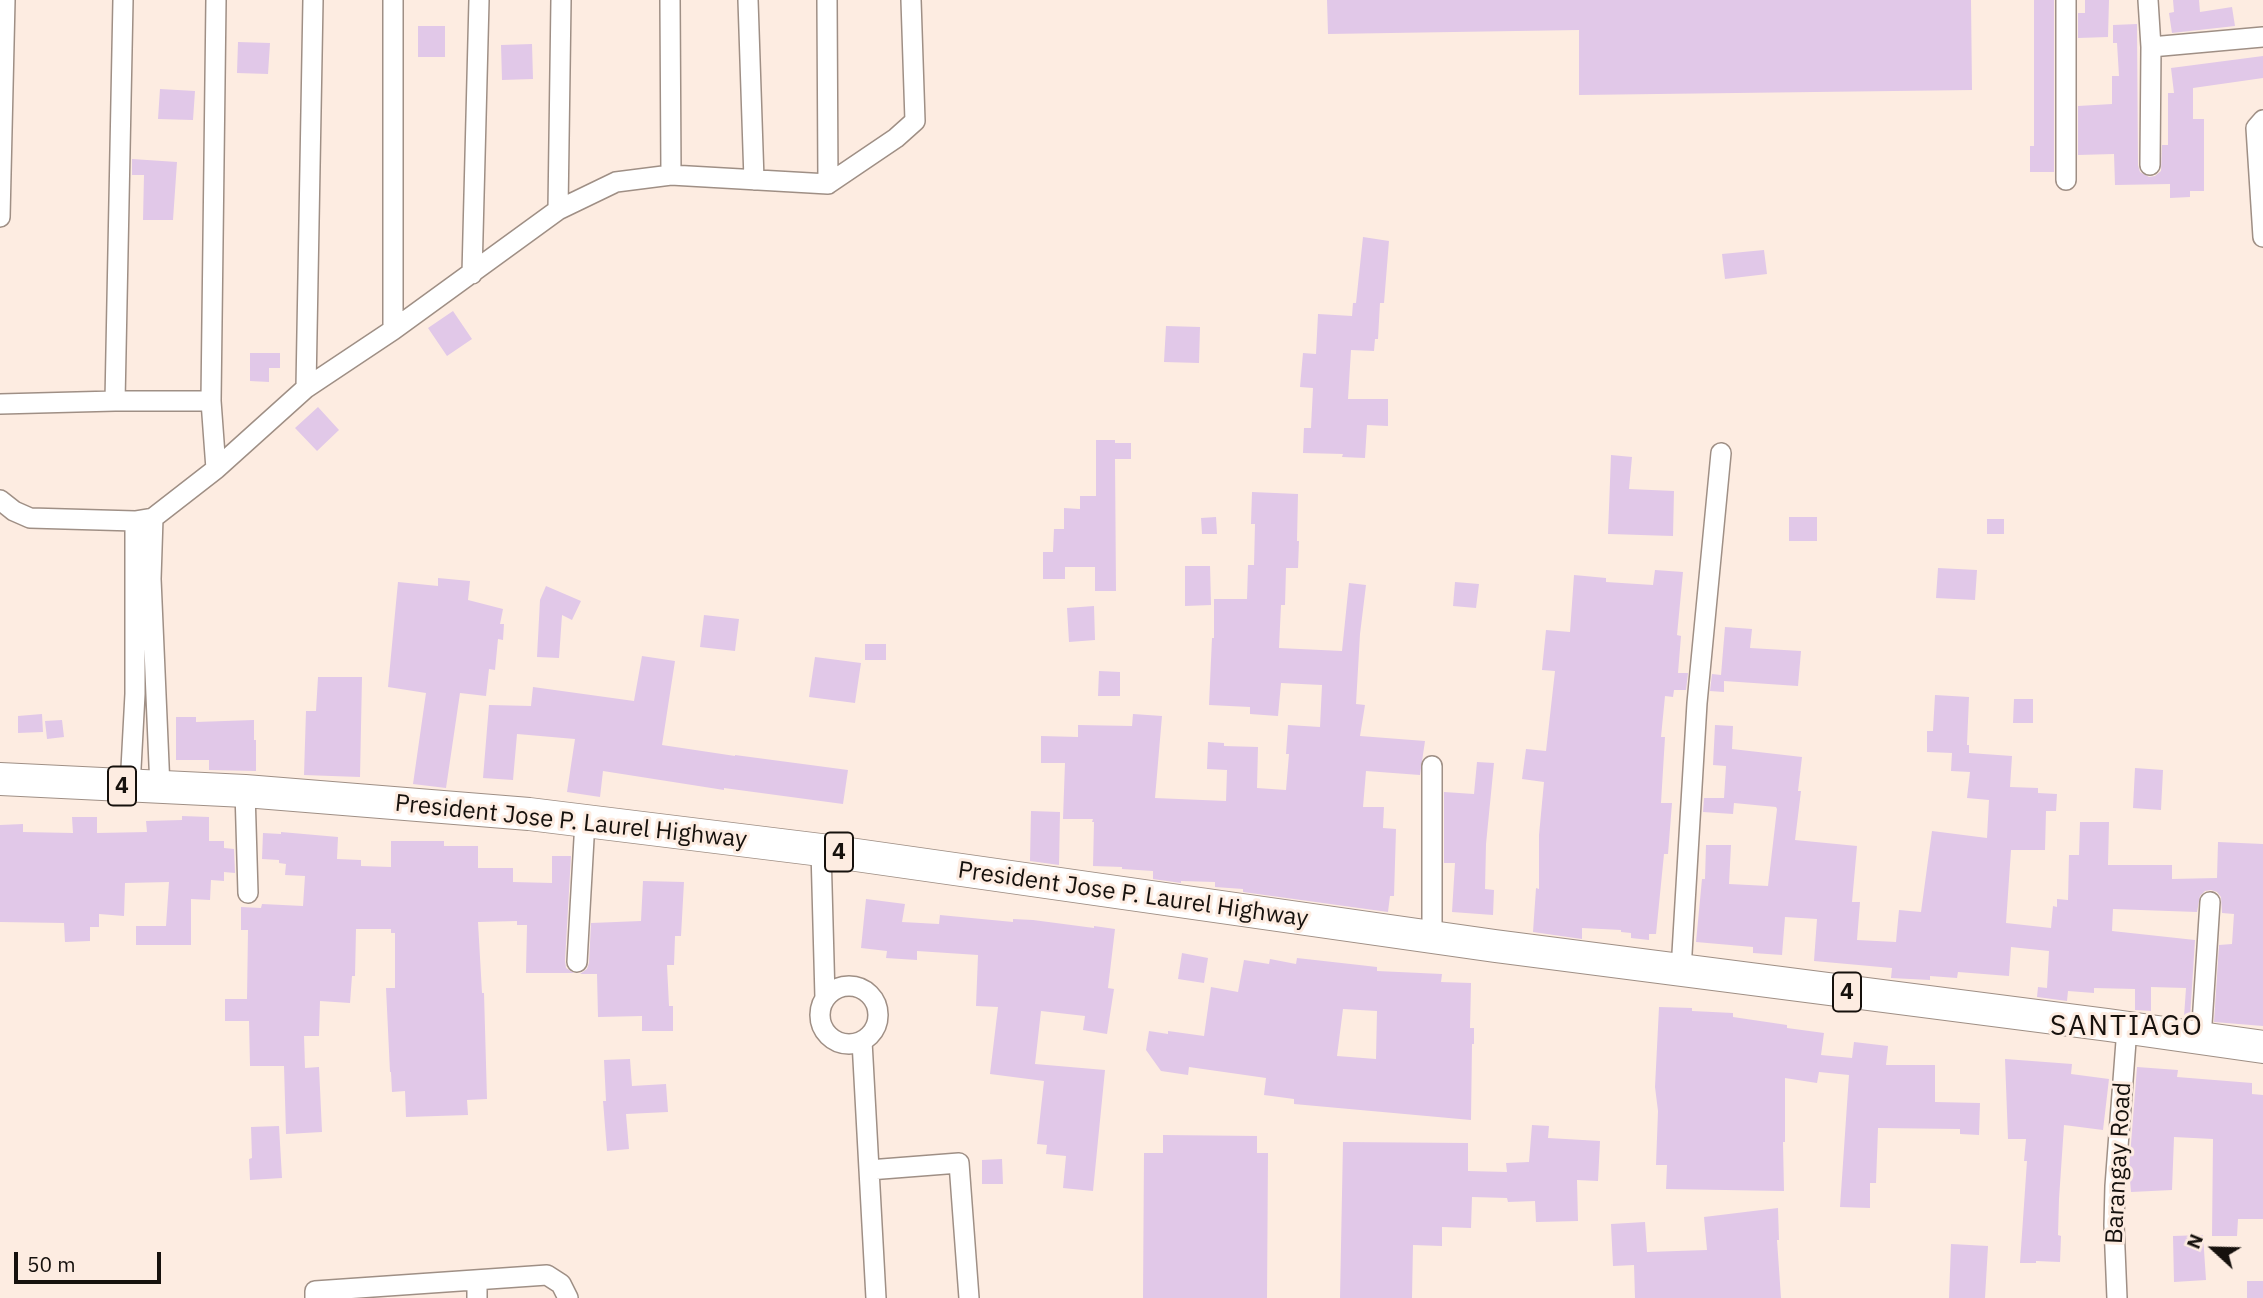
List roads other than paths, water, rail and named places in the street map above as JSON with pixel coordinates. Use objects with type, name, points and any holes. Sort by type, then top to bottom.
[{"type":"highway","name":"President Jose P. Laurel Highway","points":[[0,779],[245,791],[529,814],[821,850],[1144,898],[2263,1047]]},
{"type":"street","points":[[0,217],[5,0]]},
{"type":"street","points":[[115,401],[123,0]]},
{"type":"street","points":[[216,0],[211,401],[216,470]]},
{"type":"street","points":[[306,388],[313,0]]},
{"type":"street","points":[[393,0],[393,330]]},
{"type":"street","points":[[472,274],[479,0]]},
{"type":"street","points":[[558,210],[561,0]]},
{"type":"street","points":[[670,0],[671,175]]},
{"type":"street","points":[[748,0],[754,180]]},
{"type":"street","points":[[827,0],[828,184]]},
{"type":"street","points":[[0,500],[14,512],[30,517],[144,520],[216,470],[306,388],[393,330],[558,210],[616,183],[671,175],[828,184],[896,138],[915,121],[911,0]]},
{"type":"street","points":[[2066,0],[2066,180]]},
{"type":"street","points":[[2148,0],[2151,47],[2150,165]]},
{"type":"street","points":[[2151,47],[2263,37]]},
{"type":"street","points":[[2263,120],[2256,128],[2263,237]]},
{"type":"street","points":[[0,404],[211,401]]},
{"type":"street","points":[[1681,971],[1698,703],[1721,453]]},
{"type":"street","points":[[144,520],[151,579],[144,605],[145,630],[156,694],[145,787]]},
{"type":"street","points":[[145,630],[135,694],[145,787]]},
{"type":"street","points":[[1432,766],[1432,937]]},
{"type":"street","points":[[245,791],[248,893]]},
{"type":"street","points":[[577,962],[585,821]]},
{"type":"street","points":[[821,850],[825,998],[820,1016],[826,1033],[841,1043],[862,1041],[874,1031],[878,1021],[876,1002],[861,988],[851,985],[841,987],[825,998]]},
{"type":"street","points":[[2202,1039],[2210,902]]},
{"type":"street","name":"Barangay Road","points":[[2117,1298],[2115,1186],[2127,1028]]},
{"type":"street","points":[[862,1041],[876,1298]]},
{"type":"street","points":[[869,1170],[959,1163],[969,1298]]},
{"type":"street","points":[[315,1298],[315,1291],[477,1289],[547,1275],[561,1284],[568,1298]]},
{"type":"district","name":"SANTIAGO","points":[[2127,1027]]}]
